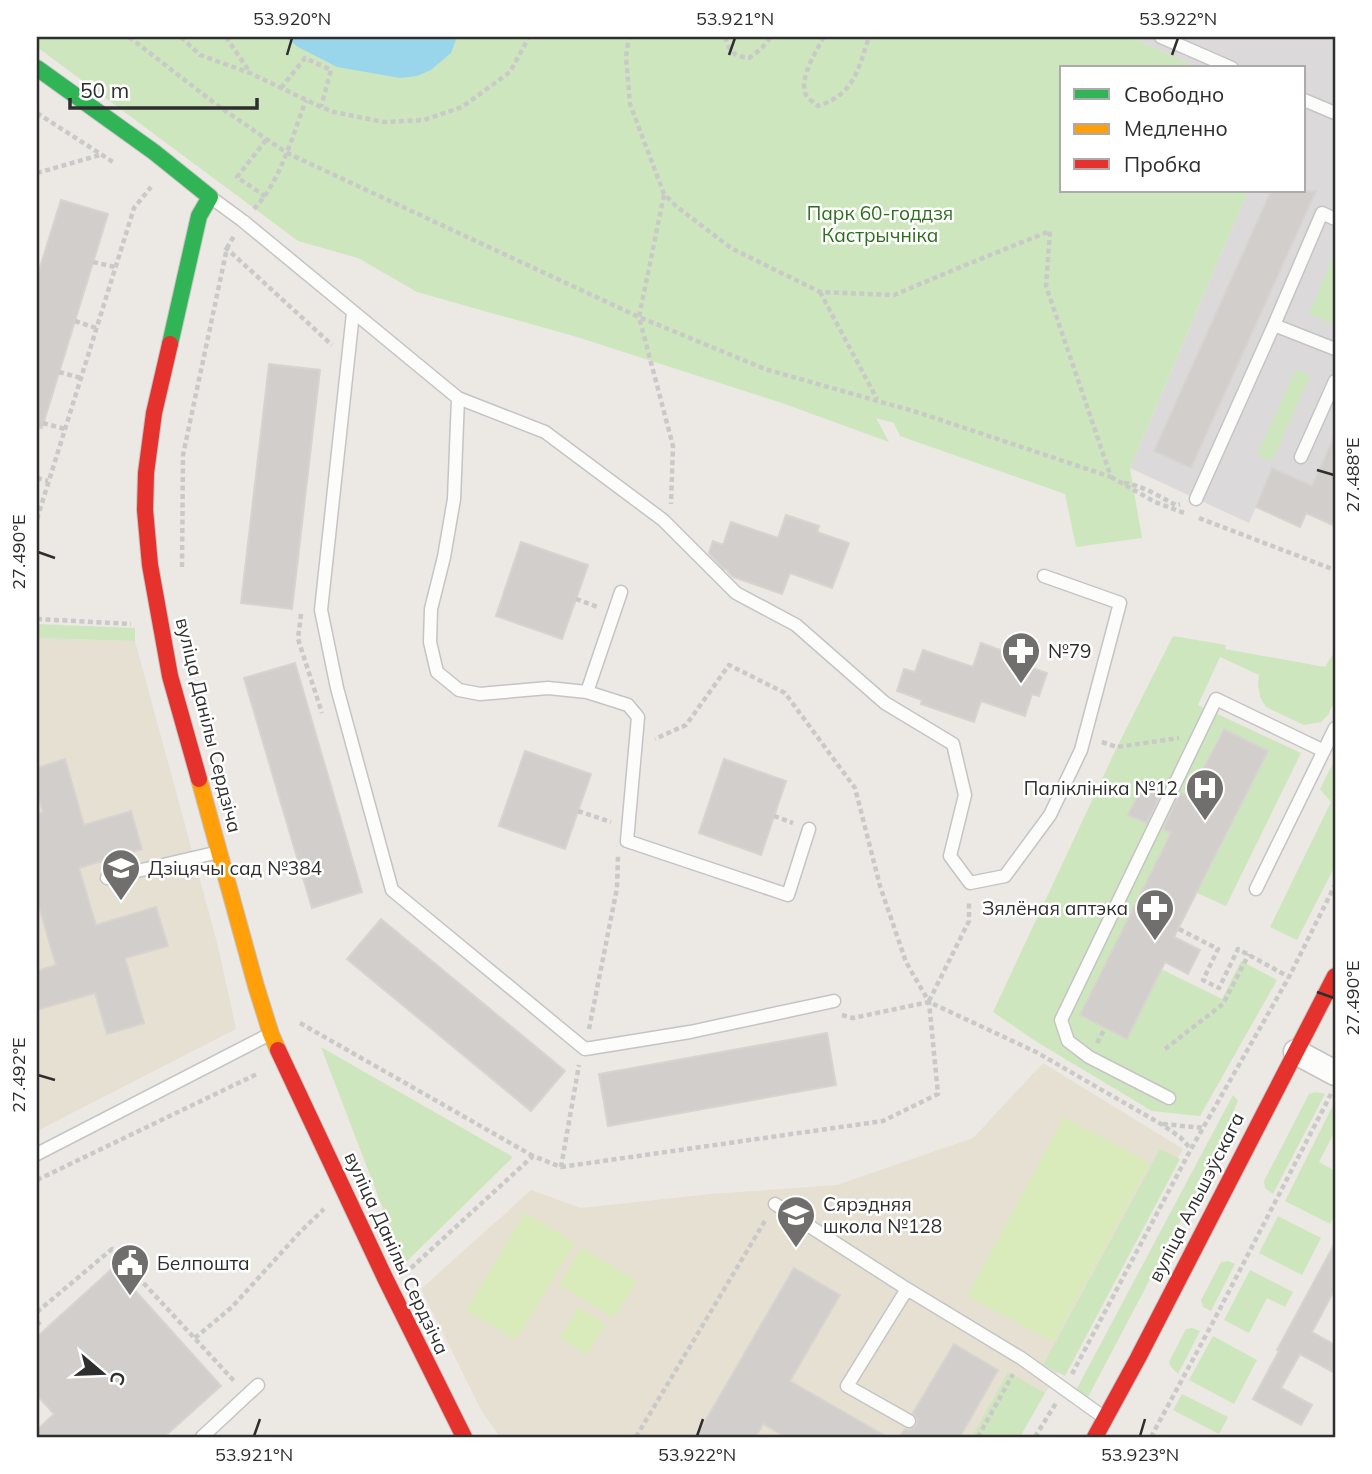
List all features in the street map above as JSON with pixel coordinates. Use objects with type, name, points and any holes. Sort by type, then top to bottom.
[{"type":"street","points":[[37,68],[154,152],[210,197]]},
{"type":"street","name":"вуліца Данілы Сердзіча","points":[[210,197],[199,216],[154,413],[146,473],[145,510],[150,565],[170,676],[271,1034],[386,1280],[464,1437]]},
{"type":"street","name":"вуліца Альшэўскага","points":[[1095,1437],[1335,976]]},
{"type":"street","points":[[1296,1052],[1335,1073]]},
{"type":"lane","points":[[1170,39],[1228,66]]},
{"type":"lane","points":[[1306,101],[1335,113]]},
{"type":"lane","points":[[210,197],[243,221],[458,398],[545,432],[663,520],[736,593],[796,625],[885,703],[953,744],[965,795],[950,856],[970,883],[1005,876],[1049,815],[1081,750],[1120,603],[1044,576]]},
{"type":"lane","points":[[1196,499],[1322,213],[1335,219]]},
{"type":"lane","points":[[353,313],[321,610],[337,688],[392,890],[584,1049],[837,1008]]},
{"type":"lane","points":[[1274,325],[1335,349]]},
{"type":"lane","points":[[1301,457],[1335,381]]},
{"type":"lane","points":[[458,398],[454,499],[432,609],[430,642],[437,672],[459,690],[480,694],[548,688],[587,692],[628,705],[638,717],[626,841],[788,895],[809,830]]},
{"type":"lane","points":[[587,692],[621,593]]},
{"type":"lane","points":[[1169,1098],[1089,1057],[1068,1041],[1060,1020],[1216,699],[1324,751]]},
{"type":"lane","points":[[1256,888],[1335,728]]},
{"type":"lane","points":[[107,878],[219,852]]},
{"type":"lane","points":[[37,1154],[271,1034]]},
{"type":"lane","points":[[775,1204],[1021,1358],[1106,1418]]},
{"type":"lane","points":[[907,1289],[847,1386],[909,1420]]},
{"type":"lane","points":[[202,1437],[258,1385]]},
{"type":"path","points":[[129,37],[221,108],[286,153],[639,317],[765,369],[877,400],[1111,477],[1176,505],[1196,499]]},
{"type":"path","points":[[181,37],[200,55],[250,72],[321,107],[384,122],[424,120],[462,107],[510,72],[529,37]]},
{"type":"path","points":[[226,37],[250,72]]},
{"type":"path","points":[[629,37],[626,57],[629,104],[664,194],[731,248],[820,292],[894,295],[1050,231],[1046,286],[1111,477],[1155,502],[1335,570]]},
{"type":"path","points":[[725,37],[729,49],[737,57],[749,58],[771,37]]},
{"type":"path","points":[[824,37],[806,76],[805,93],[818,106],[836,99],[854,80],[869,37]]},
{"type":"path","points":[[281,88],[305,58],[331,70],[321,107]]},
{"type":"path","points":[[182,580],[183,455],[227,248],[243,221],[266,197],[306,100]]},
{"type":"path","points":[[37,113],[122,167]]},
{"type":"path","points":[[266,140],[237,177],[266,197]]},
{"type":"path","points":[[37,173],[101,155]]},
{"type":"path","points":[[142,179],[161,193]]},
{"type":"path","points":[[37,519],[134,208],[153,185]]},
{"type":"path","points":[[664,194],[639,317],[673,446],[670,528]]},
{"type":"path","points":[[197,226],[227,248],[348,357]]},
{"type":"path","points":[[93,262],[116,267]]},
{"type":"path","points":[[820,292],[877,400]]},
{"type":"path","points":[[75,321],[96,328]]},
{"type":"path","points":[[59,372],[81,378]]},
{"type":"path","points":[[43,423],[65,429]]},
{"type":"path","points":[[37,478],[48,481]]},
{"type":"path","points":[[302,612],[298,639],[324,718]]},
{"type":"path","points":[[561,1167],[883,1121],[938,1094],[929,1002],[906,962],[884,898],[855,788],[785,693],[729,666],[686,726],[635,748]]},
{"type":"path","points":[[1117,747],[1183,738]]},
{"type":"path","points":[[578,811],[619,825]]},
{"type":"path","points":[[929,1002],[969,921],[970,883]]},
{"type":"path","points":[[1035,1437],[1064,1390],[1191,1149],[1289,977],[1333,896],[1335,885]]},
{"type":"path","points":[[1178,929],[1218,949],[1203,980],[1219,988],[1238,949],[1289,977]]},
{"type":"path","points":[[1165,1049],[1223,1004],[1250,954]]},
{"type":"path","points":[[837,1008],[853,1018],[929,1002],[1036,1052],[1161,1124],[1180,1137],[1191,1149]]},
{"type":"path","points":[[298,1022],[533,1156]]},
{"type":"path","points":[[37,1181],[267,1070]]},
{"type":"path","points":[[1151,1437],[1335,1084]]},
{"type":"path","points":[[1161,1124],[1204,1128]]},
{"type":"path","points":[[195,1338],[232,1307],[332,1201]]},
{"type":"path","points":[[636,1437],[775,1204]]},
{"type":"path","points":[[37,1312],[112,1249],[240,1388]]},
{"type":"path","points":[[978,1437],[1021,1358]]},
{"type":"shaded area","points":[[1131,37],[1335,37],[1335,526],[1306,513],[1300,527],[1256,507],[1249,523],[1130,468],[1248,192],[1306,192],[1306,66],[1196,66]]},
{"type":"shaded area","name":"Дзіцячы сад №384","points":[[37,638],[135,641],[218,946],[236,1029],[37,1131]]},
{"type":"shaded area","name":"Сярэдняя школа №128","points":[[1043,1063],[1183,1149],[1053,1381],[1016,1437],[500,1437],[482,1412],[421,1289],[531,1190],[581,1208],[711,1194],[837,1185],[973,1138]]},
{"type":"green space","name":"Парк 60-годдзя Кастрычніка","points":[[37,37],[1131,37],[1196,66],[1060,66],[1060,192],[1248,192],[1130,468],[1142,538],[1076,547],[1065,494],[900,436],[894,423],[876,418],[889,442],[782,403],[577,337],[417,292],[358,258],[298,241],[37,47]]},
{"type":"green space","points":[[1335,251],[1335,325],[1309,314]]},
{"type":"green space","points":[[1296,369],[1310,376],[1272,461],[1257,455]]},
{"type":"green space","points":[[37,624],[135,628],[135,641],[37,638]]},
{"type":"green space","points":[[1173,636],[1226,645],[1225,649],[1325,667],[1335,651],[1335,700],[1328,715],[1321,722],[1304,725],[1266,707],[1260,697],[1259,675],[1220,657],[1198,705],[1301,753],[1226,906],[1197,893],[1268,751],[1223,729],[1080,1015],[1126,1039],[1161,969],[1222,999],[1241,961],[1277,980],[1200,1116],[1152,1111],[1037,1042],[993,1012],[1117,747]]},
{"type":"green space","points":[[1335,759],[1335,866],[1297,940],[1270,927],[1331,802],[1320,789]]},
{"type":"green space","points":[[321,1047],[513,1157],[404,1264]]},
{"type":"green space","points":[[1309,1094],[1325,1094],[1273,1194],[1265,1188],[1264,1181]]},
{"type":"green space","points":[[1233,1095],[1238,1101],[1207,1171],[1088,1397],[1083,1398],[1075,1392]]},
{"type":"green space","points":[[1335,1101],[1335,1131],[1319,1162],[1335,1171],[1335,1214],[1330,1224],[1285,1201]]},
{"type":"green space","points":[[1064,1117],[1150,1163],[1053,1342],[967,1296]]},
{"type":"green space","points":[[1160,1149],[1180,1159],[1065,1376],[1043,1365]]},
{"type":"green space","points":[[525,1212],[575,1243],[516,1340],[466,1310]]},
{"type":"green space","points":[[1278,1216],[1321,1238],[1302,1275],[1259,1253]]},
{"type":"green space","points":[[581,1247],[637,1281],[614,1318],[559,1285]]},
{"type":"green space","points":[[1229,1261],[1235,1264],[1211,1311],[1203,1307],[1201,1300],[1221,1262]]},
{"type":"green space","points":[[1250,1270],[1293,1292],[1285,1307],[1267,1298],[1249,1333],[1224,1320]]},
{"type":"green space","points":[[578,1307],[606,1324],[587,1355],[560,1338]]},
{"type":"green space","points":[[1186,1329],[1200,1331],[1178,1374],[1169,1362]]},
{"type":"green space","points":[[1213,1336],[1257,1360],[1234,1404],[1189,1380]]},
{"type":"green space","points":[[1008,1372],[1045,1393],[1020,1437],[972,1437]]},
{"type":"green space","points":[[1182,1394],[1228,1417],[1219,1434],[1173,1410]]},
{"type":"water","points":[[285,37],[457,37],[451,53],[431,70],[417,76],[400,78],[337,67],[298,47]]},
{"type":"building","points":[[1316,191],[1191,468],[1154,451],[1271,192]]},
{"type":"building","points":[[61,200],[108,214],[42,428],[37,428],[37,277]]},
{"type":"building","points":[[269,364],[320,370],[292,609],[241,603]]},
{"type":"building","points":[[1335,434],[1335,526],[1306,513],[1300,527],[1256,507],[1272,468],[1312,486]]},
{"type":"building","points":[[786,515],[819,526],[817,532],[849,543],[832,588],[790,573],[782,594],[733,577],[709,553],[713,541],[723,545],[731,522],[778,538]]},
{"type":"building","points":[[521,542],[588,565],[562,639],[496,616]]},
{"type":"building","points":[[981,643],[1017,656],[1015,662],[1047,673],[1039,696],[1032,694],[1025,716],[981,701],[974,722],[921,704],[922,700],[897,691],[904,669],[915,672],[923,650],[973,667]]},
{"type":"building","points":[[295,663],[362,892],[312,908],[244,678]]},
{"type":"building","name":"Паліклініка №12","points":[[1224,729],[1268,751],[1174,937],[1200,950],[1188,974],[1165,962],[1127,1039],[1080,1015],[1171,833],[1163,829],[1180,793],[1189,797]]},
{"type":"building","points":[[525,751],[591,774],[565,849],[499,826]]},
{"type":"building","points":[[65,759],[84,825],[131,811],[142,849],[79,868],[96,925],[156,907],[168,946],[125,958],[144,1023],[107,1034],[95,993],[37,1010],[37,971],[56,965],[37,900],[37,814],[43,812],[37,792],[37,768]]},
{"type":"building","points":[[724,759],[786,781],[761,855],[699,833]]},
{"type":"building","points":[[1146,780],[1164,787],[1147,823],[1128,815]]},
{"type":"building","points":[[381,919],[565,1071],[531,1111],[347,959]]},
{"type":"building","points":[[827,1033],[836,1085],[608,1126],[599,1074]]},
{"type":"building","points":[[1335,1243],[1335,1289],[1312,1332],[1335,1345],[1335,1373],[1300,1354],[1281,1388],[1312,1405],[1301,1425],[1253,1399]]},
{"type":"building","points":[[114,1267],[221,1386],[164,1437],[37,1437],[37,1430],[54,1414],[37,1395],[37,1337]]},
{"type":"building","points":[[794,1268],[840,1295],[790,1381],[887,1437],[785,1437],[763,1424],[756,1437],[696,1437]]},
{"type":"building","points":[[954,1344],[998,1370],[960,1437],[899,1437],[905,1429],[910,1430],[916,1426],[918,1420],[913,1413]]},
{"type":"traffic: fast","points":[[37,68],[154,152],[210,197],[199,216],[170,344]]},
{"type":"traffic: slow","points":[[199,779],[256,986],[278,1050]]},
{"type":"traffic: jam","points":[[170,344],[154,413],[146,473],[145,510],[150,565],[170,676],[199,779]]},
{"type":"traffic: jam","points":[[1095,1437],[1335,976]]},
{"type":"traffic: jam","points":[[278,1050],[386,1280],[464,1437]]},
{"type":"place","name":"№79","points":[[1021,685]]},
{"type":"place","name":"Паліклініка №12","points":[[1205,822]]},
{"type":"place","name":"Дзіцячы сад №384","points":[[121,902]]},
{"type":"place","name":"Зялёная аптэка","points":[[1155,942]]},
{"type":"place","name":"Сярэдняя школа №128","points":[[796,1249]]},
{"type":"place","name":"Белпошта","points":[[130,1297]]}]
